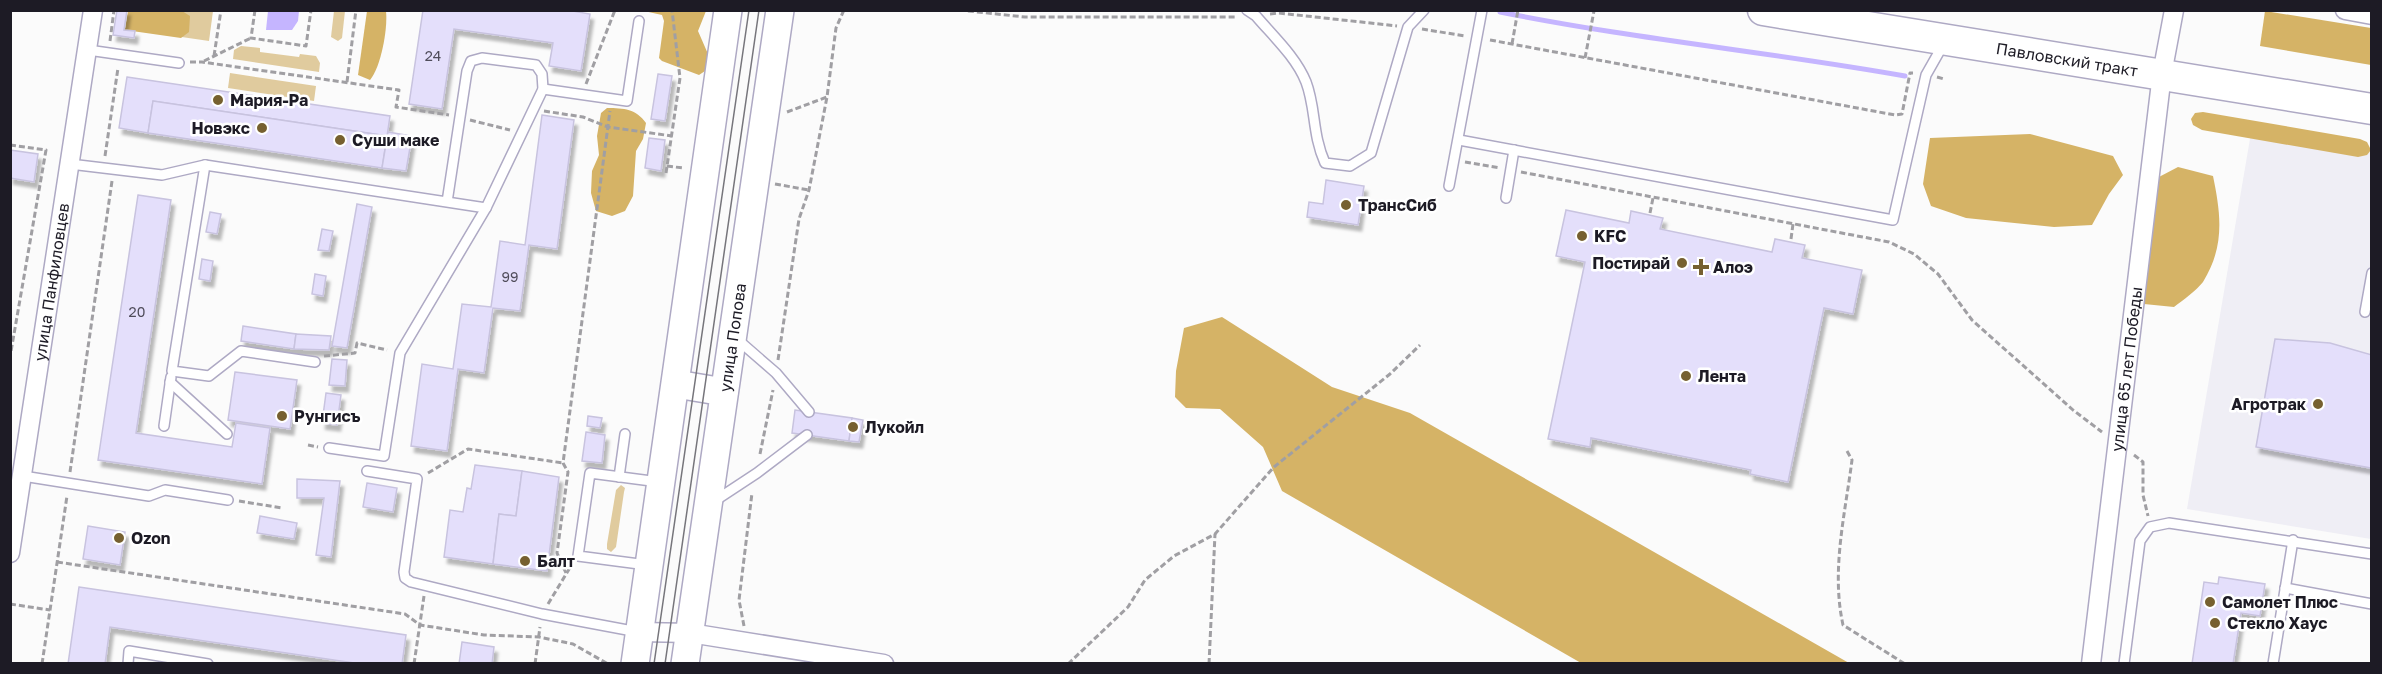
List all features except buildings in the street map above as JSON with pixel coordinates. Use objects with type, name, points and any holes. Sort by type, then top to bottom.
[{"type":"main road","points":[[635,663],[728,10]]},
{"type":"main road","name":"улица Попова","points":[[686,663],[780,10]]},
{"type":"main road","name":"Павловский тракт","points":[[1763,10],[2372,109]]},
{"type":"main road","points":[[676,384],[724,392]]},
{"type":"street","name":"улица Панфиловцев","points":[[10,553],[93,10]]},
{"type":"street","points":[[2345,10],[2372,15]]},
{"type":"street","name":"улица 65 лет Победы","points":[[2091,663],[2162,74],[2175,11]]},
{"type":"street","points":[[640,632],[690,633],[884,663]]},
{"type":"lane","points":[[1247,10],[1256,16],[1299,68],[1307,84],[1317,145],[1325,163],[1350,166],[1371,153],[1408,27],[1424,10]]},
{"type":"lane","points":[[1449,186],[1482,10]]},
{"type":"lane","points":[[543,89],[627,101],[639,21]]},
{"type":"lane","points":[[1459,140],[1893,220],[1926,75],[1946,40]]},
{"type":"lane","points":[[88,50],[179,63]]},
{"type":"lane","points":[[329,448],[384,456],[400,353],[486,208],[523,133],[543,89],[542,74],[536,65],[482,57],[471,62],[467,71],[459,117],[447,202]]},
{"type":"lane","points":[[1506,198],[1514,150]]},
{"type":"lane","points":[[70,164],[162,175],[205,165],[486,208]]},
{"type":"lane","points":[[164,426],[205,165]]},
{"type":"lane","points":[[2365,312],[2372,273]]},
{"type":"lane","points":[[733,336],[776,373],[809,412]]},
{"type":"lane","points":[[171,376],[209,376],[241,351],[315,362]]},
{"type":"lane","points":[[171,376],[226,434]]},
{"type":"lane","points":[[619,477],[625,434]]},
{"type":"lane","points":[[708,505],[757,473],[807,435]]},
{"type":"lane","points":[[367,471],[417,479],[405,578],[426,586],[542,614],[640,632]]},
{"type":"lane","points":[[650,566],[579,556],[590,473],[662,483]]},
{"type":"lane","points":[[23,476],[149,496],[165,490],[228,500]]},
{"type":"lane","points":[[2124,663],[2140,541],[2150,527],[2169,523],[2293,540],[2372,554]]},
{"type":"lane","points":[[2273,663],[2293,540]]},
{"type":"lane","points":[[2285,588],[2372,604]]},
{"type":"lane","points":[[128,663],[129,651],[208,663]]},
{"type":"path","points":[[42,663],[113,170],[105,158],[122,44],[110,42],[114,10]]},
{"type":"path","points":[[214,56],[220,10]]},
{"type":"path","points":[[250,38],[255,10]]},
{"type":"path","points":[[311,10],[306,46],[250,38],[202,62],[399,90],[396,107],[459,117],[523,133]]},
{"type":"path","points":[[347,82],[356,10]]},
{"type":"path","points":[[582,95],[615,10]]},
{"type":"path","points":[[666,173],[680,78],[672,10]]},
{"type":"path","points":[[744,628],[739,600],[751,497],[776,373],[799,219],[809,190],[827,97],[836,28],[844,10]]},
{"type":"path","points":[[959,10],[1025,17],[1256,16],[1279,13],[1408,27],[1895,115],[1902,114],[1910,73]]},
{"type":"path","points":[[1512,44],[1518,10]]},
{"type":"path","points":[[1584,57],[1594,11],[1590,10]]},
{"type":"path","points":[[782,115],[827,97]]},
{"type":"path","points":[[566,573],[557,553],[568,472],[563,463],[611,99]]},
{"type":"path","points":[[533,110],[583,117],[608,127],[672,136]]},
{"type":"path","points":[[10,145],[46,150],[10,357]]},
{"type":"path","points":[[1455,160],[1889,242],[1914,254],[1938,274],[1972,321],[2073,410],[2143,462],[2143,495],[2150,527]]},
{"type":"path","points":[[771,183],[809,190]]},
{"type":"path","points":[[1650,213],[1653,198]]},
{"type":"path","points":[[1791,239],[1793,224]]},
{"type":"path","points":[[315,362],[325,356],[355,353],[357,343],[400,353]]},
{"type":"path","points":[[1068,663],[1128,607],[1145,580],[1174,556],[1215,534],[1274,467],[1390,374],[1420,345]]},
{"type":"path","points":[[417,479],[468,449],[563,463]]},
{"type":"path","points":[[1847,451],[1852,460],[1838,562],[1837,590],[1843,625],[1905,663]]},
{"type":"path","points":[[228,500],[282,508]]},
{"type":"path","points":[[1209,663],[1215,534]]},
{"type":"path","points":[[57,562],[405,614],[420,625],[484,635],[539,637],[573,644],[608,663]]},
{"type":"path","points":[[414,663],[426,586]]},
{"type":"path","points":[[10,604],[51,610]]},
{"type":"path","points":[[596,663],[600,658]]},
{"type":"shaded area","points":[[128,11],[182,11],[190,16],[189,32],[181,38],[125,30]]},
{"type":"shaded area","points":[[129,11],[213,11],[209,41],[127,29]]},
{"type":"shaded area","points":[[268,11],[299,11],[298,21],[292,30],[266,30]]},
{"type":"shaded area","points":[[334,11],[345,11],[342,38],[338,41],[331,37]]},
{"type":"shaded area","points":[[367,11],[386,11],[385,37],[377,66],[370,80],[358,75]]},
{"type":"shaded area","points":[[644,11],[706,11],[698,31],[708,54],[705,71],[699,75],[662,61],[659,58],[664,21],[662,15]]},
{"type":"shaded area","points":[[2265,11],[2371,28],[2371,65],[2260,46]]},
{"type":"shaded area","points":[[241,46],[260,48],[260,52],[299,57],[300,54],[316,56],[320,63],[319,72],[233,59],[234,50]]},
{"type":"shaded area","points":[[230,73],[316,86],[314,101],[228,88]]},
{"type":"shaded area","points":[[607,108],[629,110],[646,123],[643,139],[636,151],[633,196],[625,211],[612,216],[596,211],[591,193],[592,171],[599,155],[597,136],[601,113]]},
{"type":"shaded area","points":[[2203,112],[2360,139],[2367,142],[2371,150],[2367,155],[2358,157],[2202,130],[2193,125],[2191,119],[2195,113]]},
{"type":"shaded area","points":[[2252,127],[2371,148],[2371,539],[2187,509]]},
{"type":"shaded area","points":[[2030,134],[2113,156],[2123,175],[2109,194],[2092,225],[2054,227],[1966,218],[1931,206],[1923,184],[1930,138]]},
{"type":"shaded area","points":[[2178,167],[2213,176],[2219,217],[2215,256],[2203,282],[2174,307],[2144,304],[2130,288],[2157,178]]},
{"type":"shaded area","points":[[1222,317],[1332,387],[1410,413],[1849,663],[1581,663],[1282,491],[1263,447],[1220,409],[1186,408],[1175,397],[1176,371],[1184,328]]},
{"type":"shaded area","points":[[621,485],[625,488],[616,547],[611,552],[607,549],[607,544],[616,490]]},
{"type":"waterway","points":[[1500,12],[1550,22],[1905,76]]},
{"type":"tram line","points":[[654,664],[749,10]]},
{"type":"tram line","points":[[665,664],[759,10]]},
{"type":"place","name":"Мария-Ра","points":[[218,100]]},
{"type":"place","name":"Новэкс","points":[[262,128]]},
{"type":"place","name":"Суши маке","points":[[340,140]]},
{"type":"place","name":"ТрансСиб","points":[[1346,205]]},
{"type":"place","name":"KFC","points":[[1582,236]]},
{"type":"place","name":"Постирай","points":[[1682,263]]},
{"type":"place","name":"Алоэ","points":[[1701,267]]},
{"type":"place","name":"Лента","points":[[1686,376]]},
{"type":"place","name":"Агротрак","points":[[2318,404]]},
{"type":"place","name":"Рунгисъ","points":[[282,416]]},
{"type":"place","name":"Лукойл","points":[[853,427]]},
{"type":"place","name":"Ozon","points":[[119,538]]},
{"type":"place","name":"Балт","points":[[525,561]]},
{"type":"place","name":"Самолет Плюс","points":[[2210,602]]},
{"type":"place","name":"Стекло Хаус","points":[[2215,623]]}]
